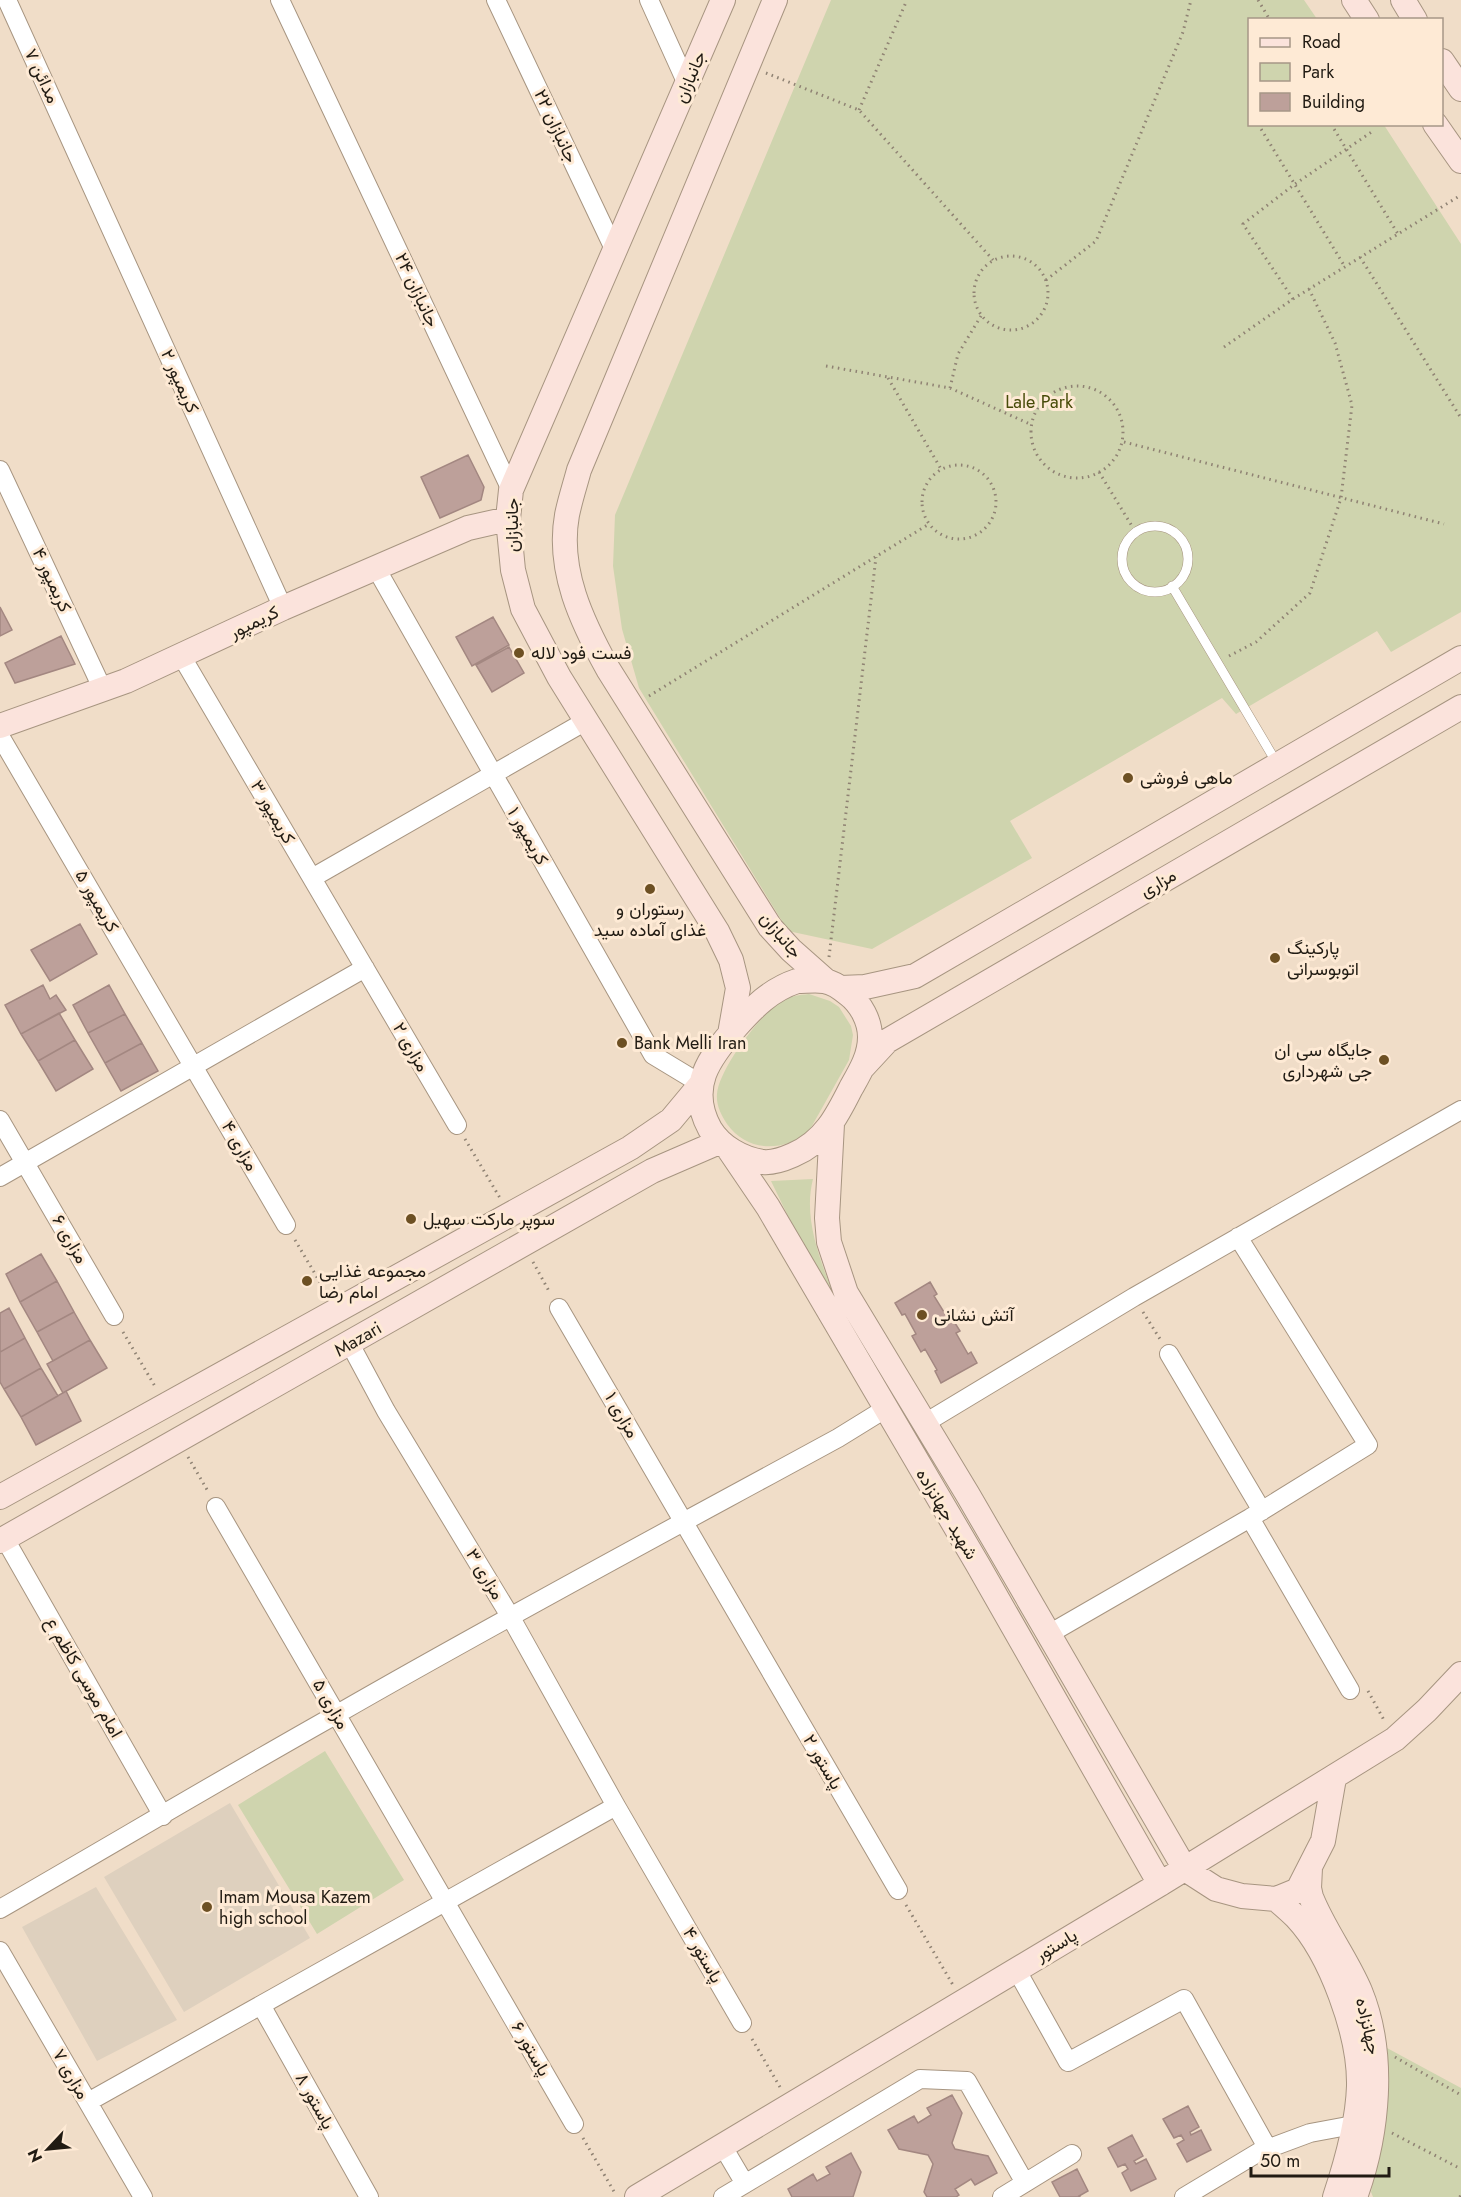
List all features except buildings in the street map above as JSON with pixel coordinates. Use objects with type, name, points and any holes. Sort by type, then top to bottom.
[{"type":"main road","name":"جانبازان","points":[[723,0],[511,490],[508,519],[513,570],[524,609],[560,677],[717,931],[731,960],[738,988],[730,1034]]},
{"type":"main road","name":"جانبازان","points":[[775,0],[579,470],[567,517],[566,555],[573,595],[588,634],[632,706],[770,927],[791,950],[834,985]]},
{"type":"main road","points":[[1354,0],[1366,18]]},
{"type":"main road","points":[[1403,0],[1414,18]]},
{"type":"main road","points":[[1443,62],[1461,89]]},
{"type":"main road","points":[[1437,126],[1461,161]]},
{"type":"main road","name":"کریمپور","points":[[0,726],[103,690],[183,657],[283,608],[468,528],[508,519]]},
{"type":"main road","points":[[834,985],[853,998],[867,1017],[870,1036],[869,1052],[832,1124],[817,1141],[804,1151],[785,1159],[765,1162],[746,1157],[723,1145],[706,1121],[701,1106],[701,1084],[715,1052],[762,999],[797,981],[865,987],[915,976],[1461,658]]},
{"type":"main road","name":"مزاری","points":[[862,1068],[887,1041],[1461,707]]},
{"type":"main road","name":"Mazari","points":[[0,1497],[650,1135],[670,1119],[701,1084]]},
{"type":"main road","name":"شهید جهانزاده","points":[[832,1124],[827,1218],[829,1242],[846,1293],[925,1423],[1185,1869]]},
{"type":"main road","name":"Mazari","points":[[2,1536],[350,1344],[652,1171],[723,1145]]},
{"type":"main road","name":"شهید جهانزاده","points":[[723,1145],[768,1207],[984,1575],[1160,1884]]},
{"type":"main road","points":[[885,1409],[908,1395]]},
{"type":"main road","name":"پاستور","points":[[637,2197],[1334,1778],[1395,1739],[1461,1674]]},
{"type":"main road","points":[[1185,1869],[1216,1889],[1242,1896],[1276,1899],[1298,1890],[1323,1841],[1334,1778]]},
{"type":"main road","name":"جهانزاده","points":[[1310,1866],[1311,1897],[1360,1991],[1375,2045],[1375,2096],[1335,2197]]},
{"type":"main road","name":"جهانزاده","points":[[1276,1899],[1297,1918],[1311,1937],[1336,1982],[1346,2008],[1358,2066],[1363,2124],[1364,2168],[1355,2197]]},
{"type":"street","name":"مدائن ۷","points":[[7,0],[78,153]]},
{"type":"street","name":"جانبازان ۲۴","points":[[280,0],[511,490]]},
{"type":"street","name":"جانبازان ۲۲","points":[[496,0],[615,251]]},
{"type":"street","points":[[649,0],[687,84]]},
{"type":"street","name":"کریمپور ۲","points":[[78,153],[283,608]]},
{"type":"street","name":"کریمپور ۴","points":[[0,470],[103,690]]},
{"type":"street","name":"کریمپور ۱","points":[[376,568],[653,1055],[701,1084]]},
{"type":"street","name":"کریمپور ۳","points":[[183,657],[365,968]]},
{"type":"street","points":[[312,879],[586,721]]},
{"type":"street","name":"کریمپور ۵","points":[[0,736],[193,1066]]},
{"type":"street","points":[[0,1177],[365,968]]},
{"type":"street","name":"مزاری ۲","points":[[365,968],[457,1125]]},
{"type":"street","name":"مزاری ۴","points":[[193,1066],[286,1225]]},
{"type":"street","points":[[925,1423],[1134,1297],[1461,1110]]},
{"type":"street","name":"مزاری ۶","points":[[0,1120],[114,1316]]},
{"type":"street","points":[[1049,1634],[1256,1514],[1368,1445],[1239,1237]]},
{"type":"street","name":"مزاری ۱","points":[[559,1308],[685,1522]]},
{"type":"street","name":"مزاری ۳","points":[[350,1344],[386,1411],[510,1616],[616,1806]]},
{"type":"street","points":[[1169,1354],[1350,1690]]},
{"type":"street","points":[[0,1909],[510,1616],[838,1438],[885,1409]]},
{"type":"street","name":"مزاری ۵","points":[[216,1507],[446,1901]]},
{"type":"street","name":"پاستور ۲","points":[[685,1522],[898,1890]]},
{"type":"street","name":"امام موسی کاظم ع","points":[[2,1536],[163,1816]]},
{"type":"street","points":[[88,2103],[616,1806]]},
{"type":"street","name":"پاستور ۴","points":[[616,1806],[742,2023]]},
{"type":"street","name":"پاستور ۶","points":[[446,1901],[574,2124]]},
{"type":"street","name":"مزاری ۷","points":[[0,1951],[142,2197]]},
{"type":"street","points":[[1016,1969],[1068,2062],[1184,1999],[1268,2149]]},
{"type":"street","name":"پاستور ۸","points":[[261,2005],[369,2197]]},
{"type":"street","points":[[723,2197],[920,2079],[967,2081],[1025,2183]]},
{"type":"street","points":[[1184,2197],[1268,2149],[1310,2133],[1363,2124]]},
{"type":"street","points":[[722,2145],[745,2184]]},
{"type":"street","points":[[1002,2197],[1072,2154]]},
{"type":"lane","points":[[1158,525],[1179,535],[1189,556],[1183,579],[1164,592],[1140,590],[1124,574],[1121,550],[1135,531],[1158,525]]},
{"type":"lane","points":[[1172,586],[1278,765]]},
{"type":"path","points":[[860,110],[907,0]]},
{"type":"path","points":[[1046,280],[1096,241],[1183,32],[1191,0]]},
{"type":"path","points":[[1258,0],[1268,18]]},
{"type":"path","points":[[748,66],[860,110],[993,260]]},
{"type":"path","points":[[1259,126],[1345,267]]},
{"type":"path","points":[[1332,126],[1398,234]]},
{"type":"path","points":[[1293,299],[1243,224],[1295,184],[1373,131]]},
{"type":"path","points":[[1224,347],[1293,299],[1461,195]]},
{"type":"path","points":[[1014,256],[1023,259],[1033,263],[1046,280],[1048,301],[1037,320],[1019,330],[998,328],[981,316],[974,296],[978,275],[993,260],[1014,256]]},
{"type":"path","points":[[1360,257],[1461,418]]},
{"type":"path","points":[[1217,662],[1256,642],[1310,593],[1341,498],[1352,405],[1335,343],[1309,290]]},
{"type":"path","points":[[950,388],[958,354],[981,316]]},
{"type":"path","points":[[826,366],[950,388],[1032,425]]},
{"type":"path","points":[[888,378],[941,469]]},
{"type":"path","points":[[1081,384],[1106,394],[1122,416],[1124,442],[1111,466],[1088,479],[1061,477],[1039,461],[1030,435],[1035,409],[1054,390],[1081,384]]},
{"type":"path","points":[[1124,442],[1444,524]]},
{"type":"path","points":[[962,465],[981,472],[994,489],[995,510],[985,529],[967,539],[946,537],[929,524],[921,504],[926,484],[941,469],[962,465]]},
{"type":"path","points":[[1099,472],[1135,531]]},
{"type":"path","points":[[632,706],[929,524]]},
{"type":"path","points":[[834,985],[876,557]]},
{"type":"path","points":[[457,1125],[510,1215]]},
{"type":"path","points":[[286,1225],[337,1311]]},
{"type":"path","points":[[523,1245],[559,1308]]},
{"type":"path","points":[[1134,1297],[1169,1354]]},
{"type":"path","points":[[114,1316],[166,1406]]},
{"type":"path","points":[[178,1440],[216,1507]]},
{"type":"path","points":[[1350,1690],[1363,1682],[1395,1739]]},
{"type":"path","points":[[898,1890],[963,2001]]},
{"type":"path","points":[[742,2023],[790,2105]]},
{"type":"path","points":[[1375,2045],[1461,2094]]},
{"type":"path","points":[[574,2124],[617,2197]]},
{"type":"path","points":[[1363,2124],[1461,2169]]},
{"type":"shaded area","name":"Imam Mousa Kazem high school","points":[[230,1803],[310,1938],[184,2012],[104,1877]]},
{"type":"shaded area","points":[[96,1887],[177,2020],[97,2061],[22,1927]]},
{"type":"green space","name":"Lale Park","points":[[831,0],[1304,0],[1316,18],[1248,18],[1248,126],[1385,126],[1461,244],[1461,612],[1391,652],[1377,631],[1236,714],[1222,698],[1010,821],[1032,858],[872,949],[788,931],[639,688],[622,629],[613,566],[615,515]]},
{"type":"green space","points":[[809,994],[830,1001],[839,1007],[851,1026],[853,1035],[849,1060],[808,1133],[787,1144],[776,1146],[765,1146],[744,1140],[727,1124],[718,1106],[717,1094],[725,1071],[742,1043],[773,1007],[785,999]]},
{"type":"green space","points":[[813,1179],[810,1214],[813,1232],[842,1318],[819,1280],[771,1181]]},
{"type":"green space","points":[[325,1751],[404,1880],[317,1934],[238,1805]]},
{"type":"green space","points":[[1387,2048],[1461,2088],[1461,2197],[1373,2197],[1371,2192],[1386,2122]]},
{"type":"place","name":"فست فود لاله","points":[[519,653]]},
{"type":"place","name":"ماهی فروشی","points":[[1128,778]]},
{"type":"place","name":"رستوران و غذای آماده سید","points":[[650,889]]},
{"type":"place","name":"پارکینگ اتوبوسرانی","points":[[1275,958]]},
{"type":"place","name":"Bank Melli Iran","points":[[622,1043]]},
{"type":"place","name":"جایگاه سی ان جی شهرداری","points":[[1384,1060]]},
{"type":"place","name":"سوپر مارکت سهیل","points":[[411,1219]]},
{"type":"place","name":"مجموعه غذایی امام رضا","points":[[307,1281]]},
{"type":"place","name":"آتش نشانی","points":[[922,1315]]},
{"type":"place","name":"Imam Mousa Kazem high school","points":[[207,1907]]}]
